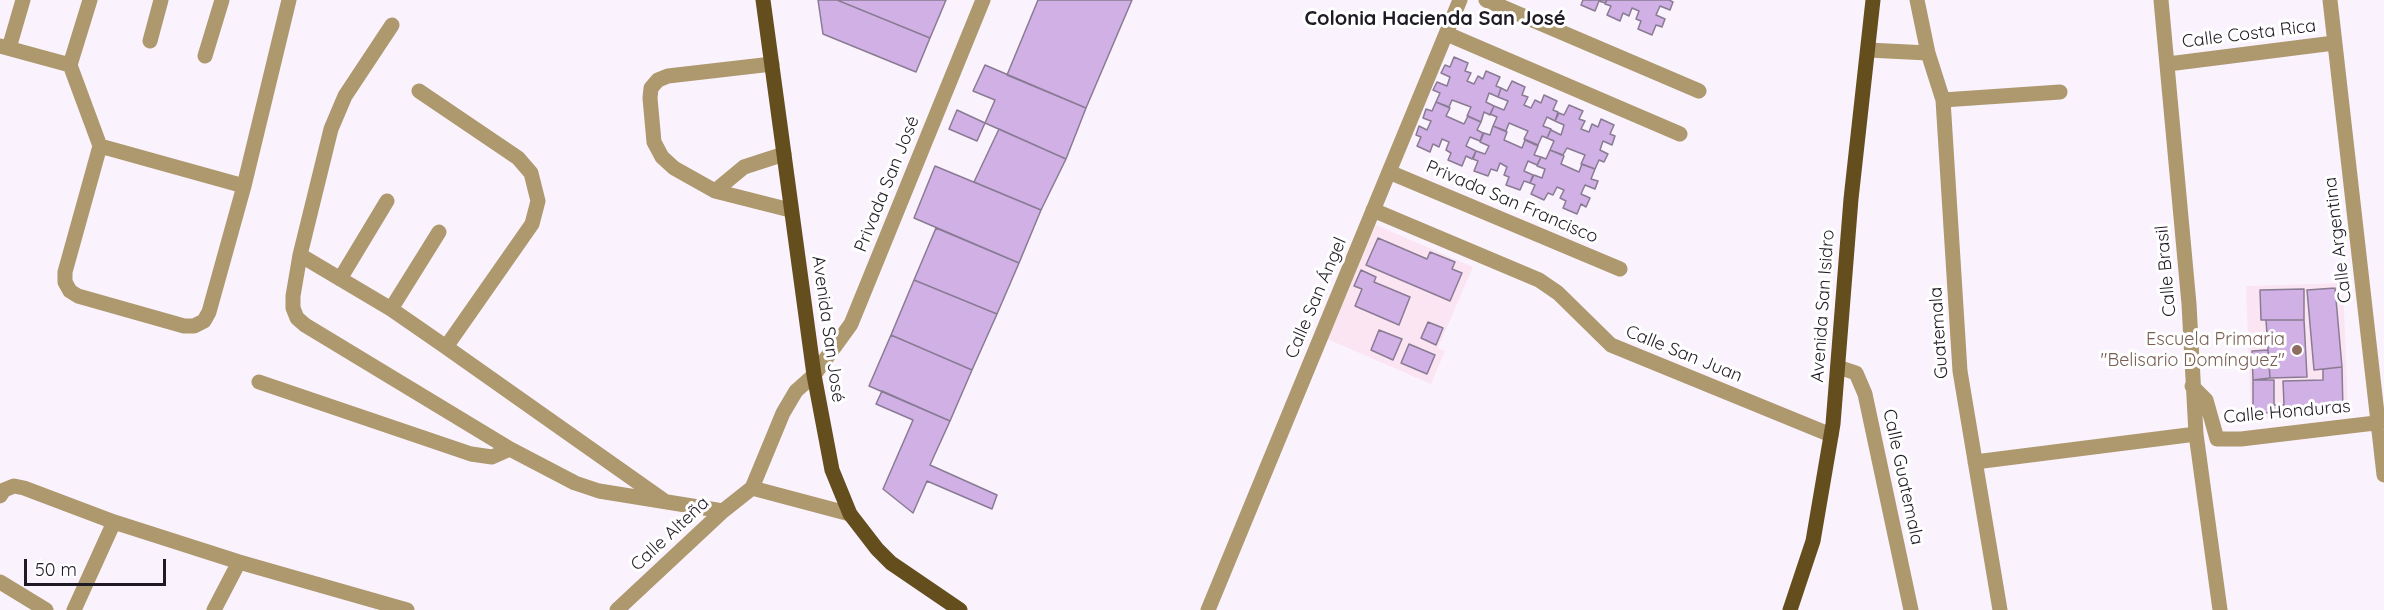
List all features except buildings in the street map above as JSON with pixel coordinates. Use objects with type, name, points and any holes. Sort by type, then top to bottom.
[{"type":"main road","name":"Avenida San José","points":[[763,0],[814,375],[832,470],[850,514],[891,564],[960,610]]},
{"type":"main road","name":"Avenida San Isidro","points":[[1790,610],[1813,541],[1831,435],[1851,199],[1874,0]]},
{"type":"street","points":[[23,0],[4,47],[70,66]]},
{"type":"street","points":[[90,0],[70,66],[100,146],[65,272],[65,282],[70,291],[78,296],[184,326],[194,326],[204,321],[209,312],[244,186],[289,0]]},
{"type":"street","points":[[150,41],[161,0]]},
{"type":"street","points":[[206,56],[222,0]]},
{"type":"street","name":"Privada San José","points":[[814,375],[851,324],[982,0]]},
{"type":"street","name":"Calle San Ángel","points":[[1208,610],[1461,0]]},
{"type":"street","points":[[1486,0],[1699,91]]},
{"type":"street","points":[[1868,50],[1928,53],[1917,0]]},
{"type":"street","name":"Calle Brasil","points":[[2161,0],[2189,304],[2196,434],[2220,610]]},
{"type":"street","name":"Calle Argentina","points":[[2330,0],[2381,423],[2384,475]]},
{"type":"street","points":[[392,25],[345,96],[331,129],[300,255],[293,296],[293,308],[297,318],[510,449],[575,483],[599,491],[723,511]]},
{"type":"street","points":[[1446,33],[1680,134]]},
{"type":"street","name":"Calle Costa Rica","points":[[2168,64],[2334,43]]},
{"type":"street","name":"Guatemala","points":[[1928,53],[1944,100],[1960,371],[2000,610]]},
{"type":"street","points":[[772,64],[668,76],[658,80],[651,88],[650,98],[654,142],[662,157],[674,168],[715,191],[790,210]]},
{"type":"street","points":[[419,91],[518,158],[531,173],[538,201],[532,224],[446,347]]},
{"type":"street","points":[[1944,100],[2060,92]]},
{"type":"street","points":[[100,146],[244,186]]},
{"type":"street","points":[[715,191],[744,167],[784,154]]},
{"type":"street","name":"Privada San Francisco","points":[[1389,171],[1620,269]]},
{"type":"street","points":[[340,279],[387,201]]},
{"type":"street","name":"Calle San Juan","points":[[1373,210],[1539,280],[1564,298],[1611,345],[1831,435]]},
{"type":"street","points":[[391,309],[439,232]]},
{"type":"street","points":[[300,255],[391,309],[666,502]]},
{"type":"street","name":"Calle Guatemala","points":[[1838,367],[1856,373],[1865,394],[1911,610]]},
{"type":"street","name":"Calle Alteña","points":[[624,608],[723,511],[752,488],[783,413],[796,392],[814,375]]},
{"type":"street","points":[[259,382],[471,454],[492,457],[510,449]]},
{"type":"street","name":"Calle Honduras","points":[[2192,386],[2206,400],[2217,439],[2241,439],[2381,423]]},
{"type":"street","points":[[1975,462],[2196,434]]},
{"type":"street","points":[[0,496],[4,490],[14,486],[24,488],[114,522],[407,610]]},
{"type":"street","points":[[752,488],[850,514]]},
{"type":"street","points":[[74,610],[114,522]]},
{"type":"street","points":[[214,610],[239,561]]},
{"type":"street","points":[[0,582],[46,610]]},
{"type":"shaded area","points":[[1376,225],[1473,267],[1438,348],[1445,351],[1431,384],[1327,339]]},
{"type":"shaded area","name":"Escuela Primaria \"Belisario Domínguez\"","points":[[2343,283],[2348,414],[2251,418],[2246,286]]},
{"type":"place","name":"Escuela Primaria \"Belisario Domínguez\"","points":[[2297,350]]},
{"type":"district","name":"Colonia Hacienda San José","points":[[1435,19]]}]
